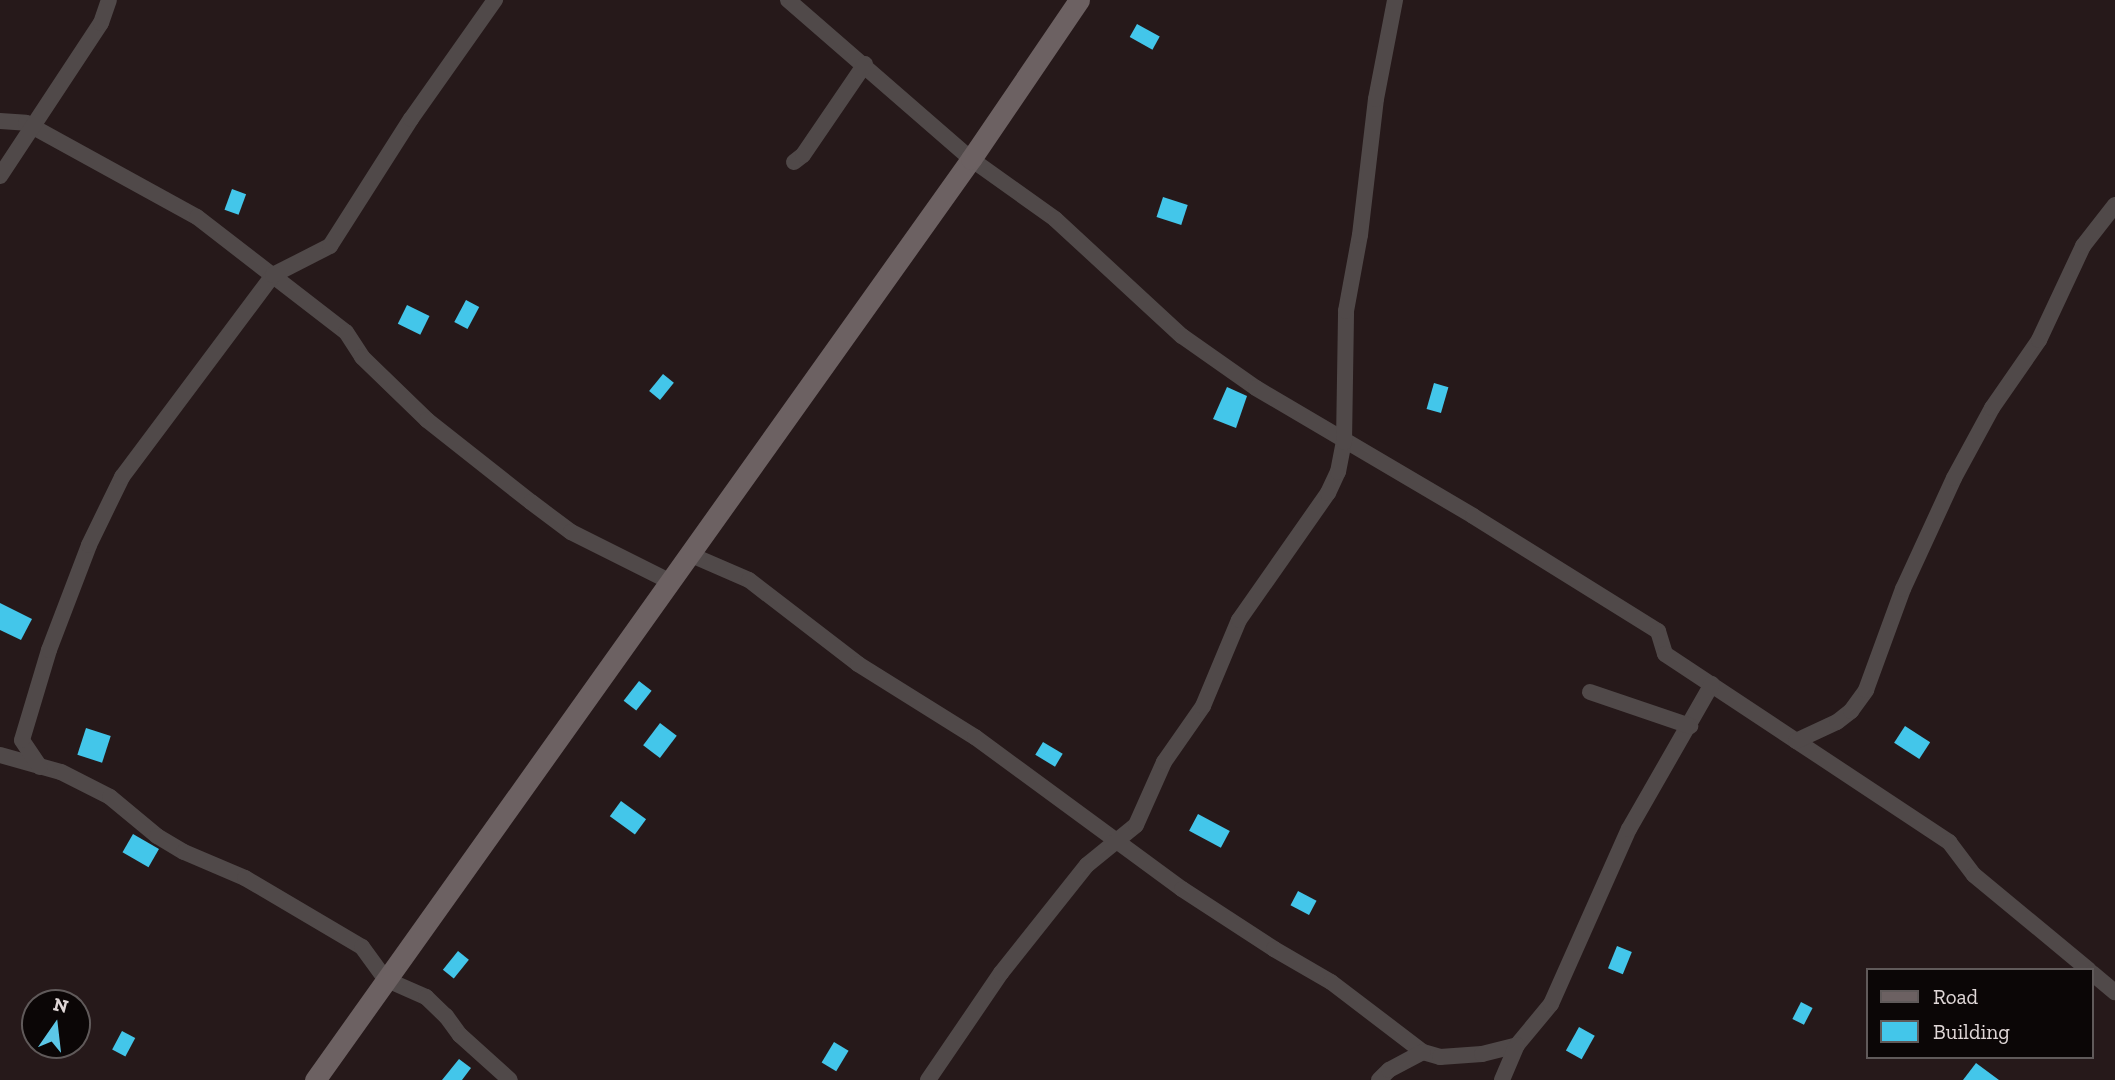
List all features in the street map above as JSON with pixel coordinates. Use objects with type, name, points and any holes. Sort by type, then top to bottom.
[{"type":"main road","points":[[315,1080],[384,979],[971,159],[1079,0]]},
{"type":"street","points":[[0,176],[100,23],[109,0]]},
{"type":"street","points":[[40,766],[22,740],[49,650],[89,545],[122,477],[273,275],[330,246],[411,119],[495,0]]},
{"type":"street","points":[[788,0],[865,64],[971,159],[1055,219],[1182,336],[1256,387],[1344,442],[1425,486],[1658,631],[1665,653],[1922,821],[1949,842],[1974,875],[2086,968]]},
{"type":"street","points":[[928,1080],[1010,962],[1087,864],[1136,825],[1164,762],[1203,706],[1239,620],[1328,493],[1338,472],[1344,442],[1346,311],[1360,235],[1376,99],[1395,0]]},
{"type":"street","points":[[794,162],[803,155],[865,64]]},
{"type":"street","points":[[0,121],[26,123],[197,217],[346,332],[362,357],[427,420],[531,502],[571,532],[669,581]]},
{"type":"street","points":[[1796,741],[1837,722],[1851,711],[1866,690],[1903,589],[1954,478],[1992,408],[2039,340],[2083,246],[2115,205]]},
{"type":"street","points":[[689,554],[749,580],[858,664],[975,737],[1117,842],[1274,949],[1331,982],[1423,1052],[1440,1057],[1461,1057],[1500,1051],[1517,1045]]},
{"type":"street","points":[[1502,1080],[1517,1045],[1551,1004],[1629,829],[1712,684]]},
{"type":"street","points":[[1590,692],[1690,726]]},
{"type":"street","points":[[1,757],[61,772],[110,797],[157,836],[184,852],[245,878],[310,914],[362,947],[384,979],[426,998],[446,1016],[460,1035],[510,1080]]},
{"type":"street","points":[[2094,975],[2115,992]]},
{"type":"street","points":[[1378,1080],[1404,1061],[1423,1052]]},
{"type":"building","points":[[1137,24],[1160,37],[1152,50],[1130,37]]},
{"type":"building","points":[[232,189],[246,194],[239,215],[224,210]]},
{"type":"building","points":[[1163,197],[1188,205],[1181,225],[1157,217]]},
{"type":"building","points":[[466,300],[479,307],[468,329],[454,322]]},
{"type":"building","points":[[407,305],[429,316],[420,335],[398,324]]},
{"type":"building","points":[[663,374],[674,383],[660,400],[649,391]]},
{"type":"building","points":[[1434,383],[1448,387],[1441,413],[1427,409]]},
{"type":"building","points":[[1227,387],[1247,396],[1236,428],[1213,419]]},
{"type":"building","points":[[0,603],[32,619],[21,640],[0,630]]},
{"type":"building","points":[[639,681],[652,691],[636,711],[624,701]]},
{"type":"building","points":[[660,723],[677,736],[660,758],[643,745]]},
{"type":"building","points":[[1905,726],[1930,742],[1919,759],[1894,743]]},
{"type":"building","points":[[86,728],[111,736],[102,763],[77,755]]},
{"type":"building","points":[[1043,742],[1063,754],[1055,767],[1035,755]]},
{"type":"building","points":[[621,801],[646,819],[635,835],[610,816]]},
{"type":"building","points":[[1198,814],[1230,831],[1221,848],[1189,831]]},
{"type":"building","points":[[133,834],[159,849],[148,867],[122,852]]},
{"type":"building","points":[[1298,891],[1317,901],[1309,915],[1290,905]]},
{"type":"building","points":[[1617,946],[1632,952],[1623,974],[1608,968]]},
{"type":"building","points":[[458,951],[469,960],[454,978],[443,970]]},
{"type":"building","points":[[1801,1002],[1813,1008],[1804,1025],[1792,1019]]},
{"type":"building","points":[[1579,1027],[1595,1036],[1582,1059],[1566,1051]]},
{"type":"building","points":[[122,1031],[135,1038],[125,1057],[112,1050]]},
{"type":"building","points":[[834,1042],[849,1051],[836,1071],[822,1063]]},
{"type":"building","points":[[459,1059],[471,1068],[462,1080],[442,1080]]},
{"type":"building","points":[[1976,1063],[1999,1080],[1963,1080]]}]
